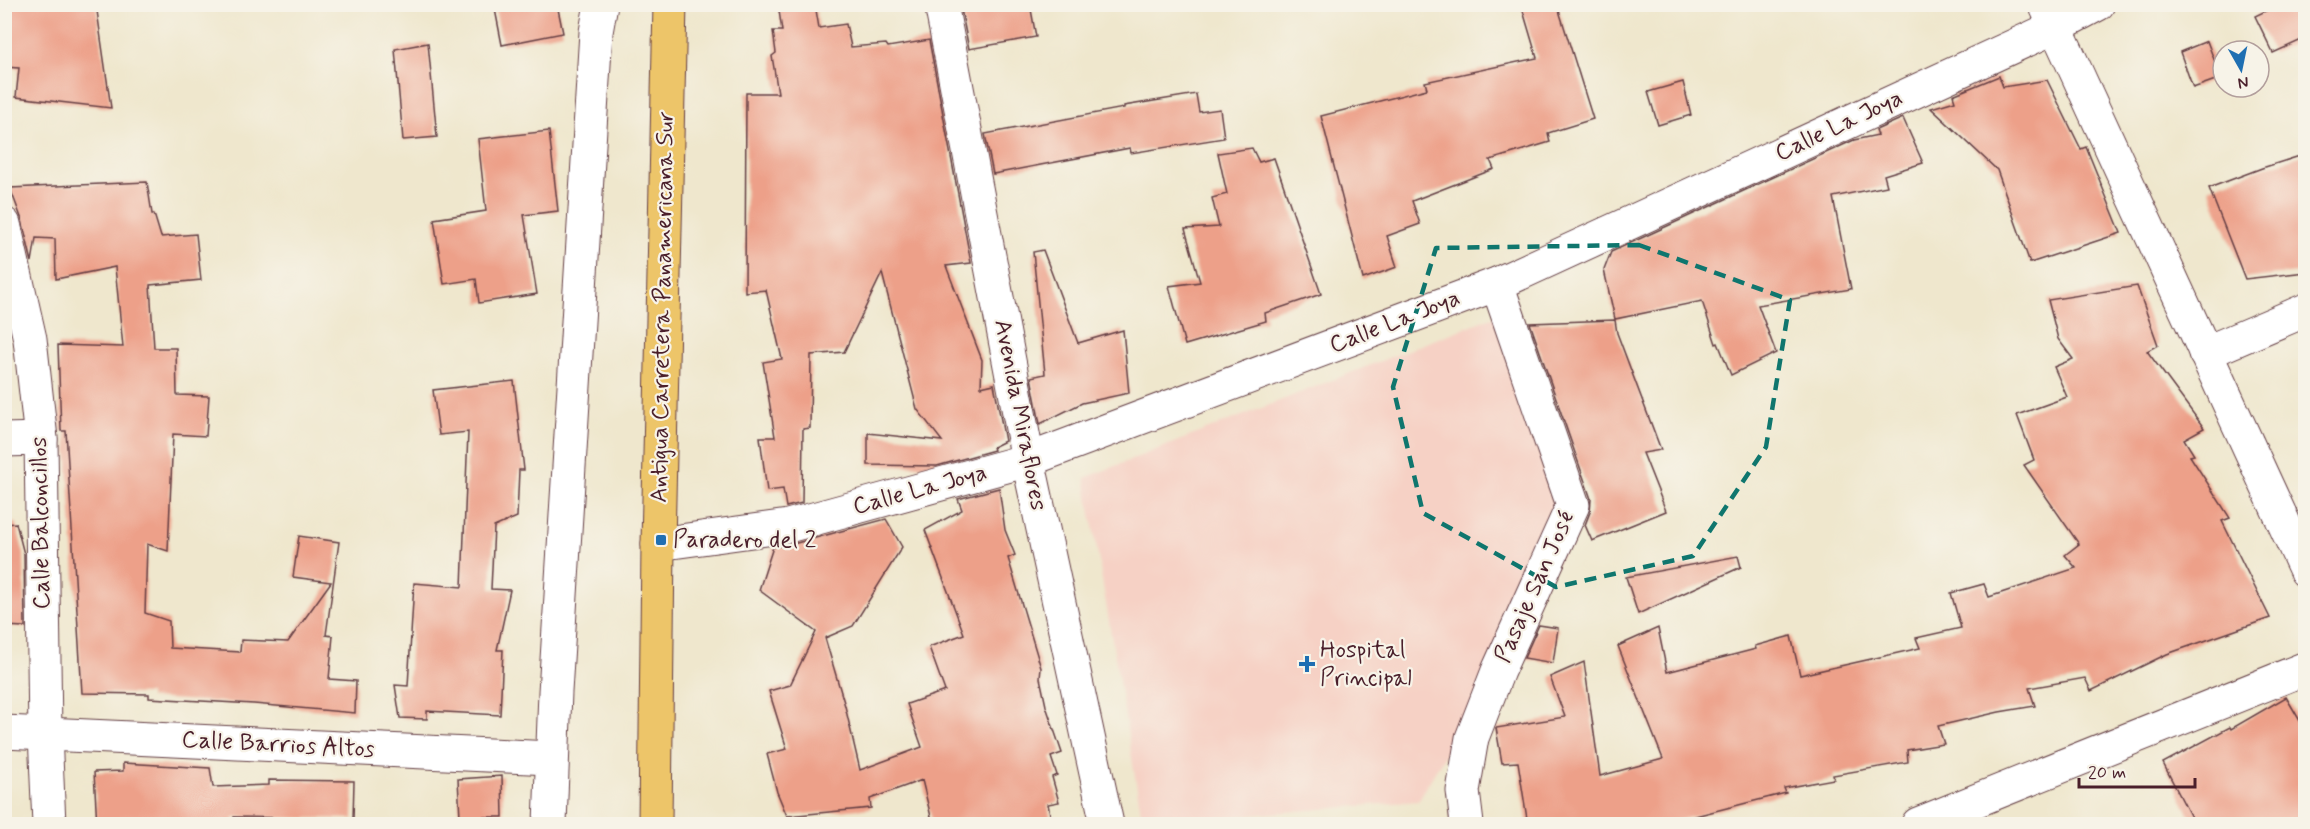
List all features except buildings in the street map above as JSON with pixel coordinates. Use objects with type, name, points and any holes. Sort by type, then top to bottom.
[{"type":"highway","name":"Antigua Carretera Panamericana Sur","points":[[655,825],[658,544],[670,4]]},
{"type":"street","points":[[550,825],[551,758],[596,32],[601,4]]},
{"type":"street","name":"Avenida Miraflores","points":[[940,4],[1028,460],[1107,825]]},
{"type":"street","name":"Calle La Joya","points":[[658,544],[788,526],[1028,460],[1497,284],[2050,16],[2098,4]]},
{"type":"street","points":[[2050,16],[2306,571]]},
{"type":"street","name":"Calle Balconcillos","points":[[4,224],[30,339],[41,439],[45,734],[49,825]]},
{"type":"street","name":"Pasaje San José","points":[[1467,825],[1463,791],[1472,738],[1498,671],[1573,505],[1497,284]]},
{"type":"street","points":[[2205,353],[2306,310]]},
{"type":"street","points":[[4,440],[41,439]]},
{"type":"street","points":[[1918,825],[2306,668]]},
{"type":"street","name":"Calle Barrios Altos","points":[[4,732],[551,758]]},
{"type":"highlighted area","points":[[1639,245],[1790,300],[1766,447],[1693,556],[1556,587],[1423,513],[1393,387],[1436,248]]},
{"type":"shaded area","name":"Hospital Principal","points":[[1497,315],[1578,527],[1418,801],[1143,824],[1085,478]]},
{"type":"place","name":"Paradero del 2","points":[[661,540]]},
{"type":"place","name":"Hospital Principal","points":[[1307,664]]}]
